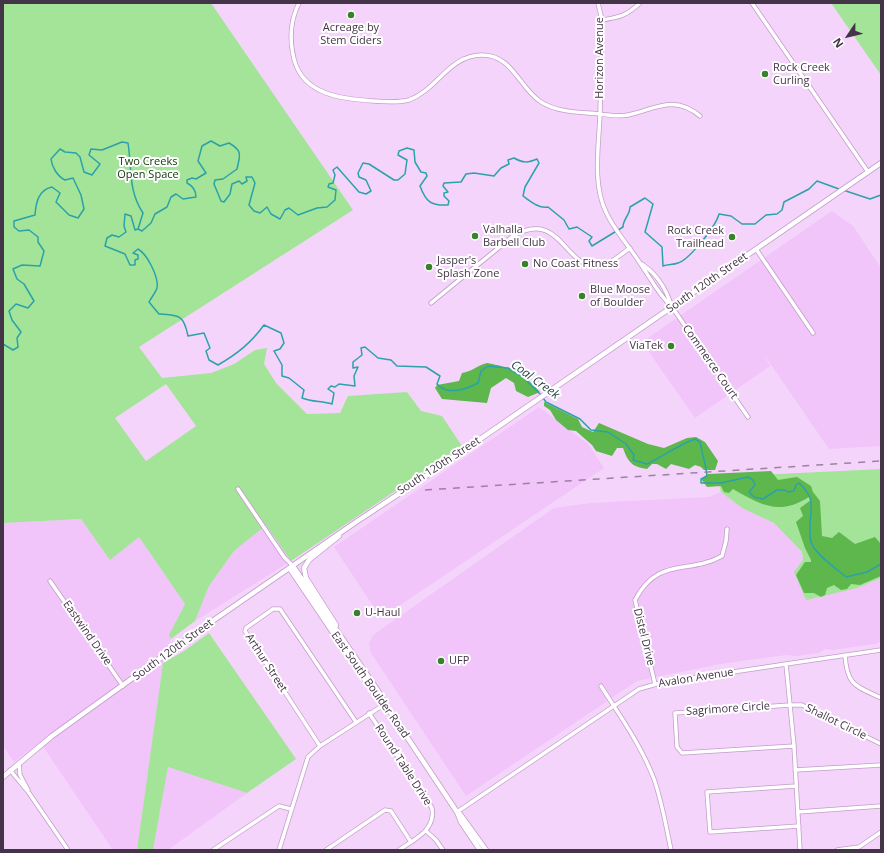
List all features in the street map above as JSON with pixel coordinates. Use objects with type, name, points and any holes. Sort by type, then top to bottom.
[{"type":"main road","name":"South 120th Street","points":[[3,777],[52,736],[291,567],[535,402],[881,163]]},
{"type":"main road","name":"East South Boulder Road","points":[[340,635],[332,618],[306,578],[304,568],[309,560],[356,522]]},
{"type":"main road","name":"East South Boulder Road","points":[[291,567],[340,635]]},
{"type":"main road","name":"East South Boulder Road","points":[[291,567],[378,699],[384,704],[457,812],[461,822],[480,850]]},
{"type":"main road","points":[[340,635],[380,694],[384,704]]},
{"type":"main road","name":"East South Boulder Road","points":[[457,812],[465,819],[486,850]]},
{"type":"street","name":"Horizon Avenue","points":[[299,3],[292,22],[290,44],[294,62],[309,83],[325,94],[348,99],[394,102],[409,99],[425,90],[456,62],[468,57],[482,55],[503,61],[511,68],[532,94],[547,106],[557,110],[600,114]]},
{"type":"street","name":"Horizon Avenue","points":[[598,3],[602,20],[599,189],[602,202],[612,222],[661,296],[672,307]]},
{"type":"street","points":[[602,20],[622,17],[630,13],[640,3]]},
{"type":"street","points":[[752,3],[868,172]]},
{"type":"street","points":[[600,114],[627,116],[656,106],[675,105],[690,108],[700,116]]},
{"type":"street","points":[[431,304],[513,236],[525,230],[538,229],[552,232],[576,257],[592,265],[604,265],[630,248]]},
{"type":"street","points":[[756,249],[813,333]]},
{"type":"street","name":"Horizon Avenue","points":[[641,264],[658,279],[667,291],[672,307]]},
{"type":"street","name":"Commerce Court","points":[[672,307],[748,417]]},
{"type":"street","name":"East South Boulder Road","points":[[238,489],[291,567]]},
{"type":"street","name":"Distel Drive","points":[[655,684],[635,600],[642,588],[654,575],[666,570],[710,561],[722,556],[726,542],[727,529]]},
{"type":"street","name":"Eastwind Drive","points":[[50,581],[123,686]]},
{"type":"street","name":"Arthur Street","points":[[320,746],[245,631],[246,628],[273,609],[280,609],[356,722]]},
{"type":"street","name":"Avalon Avenue","points":[[457,812],[613,705],[639,689],[655,684],[881,650]]},
{"type":"street","points":[[845,655],[847,673],[850,681],[881,698]]},
{"type":"street","points":[[786,664],[794,746],[800,850]]},
{"type":"street","points":[[601,686],[640,747],[653,778],[671,850]]},
{"type":"street","name":"Round Table Drive","points":[[278,850],[308,757],[320,746],[384,704]]},
{"type":"street","name":"Shallot Circle","points":[[790,705],[802,705],[881,744]]},
{"type":"street","name":"Sagrimore Circle","points":[[790,705],[675,713],[677,748],[682,752],[794,746]]},
{"type":"street","name":"Round Table Drive","points":[[369,713],[432,808],[432,822],[426,832]]},
{"type":"street","points":[[19,763],[20,775],[29,793]]},
{"type":"street","points":[[795,770],[881,765]]},
{"type":"street","points":[[10,770],[29,793],[68,850]]},
{"type":"street","points":[[796,786],[707,792],[710,832],[799,826]]},
{"type":"street","points":[[214,850],[278,806],[292,809]]},
{"type":"street","points":[[798,812],[881,806]]},
{"type":"street","points":[[326,850],[385,810],[391,811],[411,842]]},
{"type":"street","points":[[399,850],[426,832],[436,840],[443,850]]},
{"type":"street","points":[[837,850],[859,847],[881,832]]},
{"type":"shaded area","points":[[832,211],[853,226],[881,268],[881,446],[829,449],[763,353],[770,366],[695,418],[642,342]]},
{"type":"shaded area","points":[[539,407],[588,444],[604,468],[381,618],[334,547]]},
{"type":"shaded area","points":[[721,492],[742,508],[774,523],[802,552],[803,560],[857,588],[881,578],[881,641],[875,644],[833,650],[825,649],[819,653],[796,656],[786,655],[720,664],[637,681],[466,796],[371,653],[369,643],[373,635],[554,508],[591,503],[709,497]]},
{"type":"shaded area","points":[[81,519],[110,559],[139,537],[185,604],[169,635],[171,639],[163,663],[137,850],[113,850],[40,742],[14,762],[3,746],[3,523]]},
{"type":"shaded area","points":[[266,524],[291,561],[195,621],[209,586],[234,551]]},
{"type":"shaded area","points":[[168,767],[247,793],[168,850],[153,850]]},
{"type":"green space","name":"Two Creeks Open Space","points":[[3,3],[211,3],[353,210],[139,347],[162,378],[211,373],[234,364],[255,350],[267,348],[264,364],[276,383],[307,414],[340,413],[348,396],[407,392],[421,411],[442,416],[462,446],[291,561],[266,525],[234,551],[209,586],[195,621],[171,639],[169,635],[185,604],[139,537],[110,560],[81,519],[3,523]],"holes":[[[166,384],[196,426],[146,461],[115,418]]]},
{"type":"green space","points":[[831,3],[881,3],[881,75]]},
{"type":"green space","points":[[487,363],[516,372],[528,380],[540,392],[528,397],[516,391],[514,383],[506,378],[491,388],[487,403],[442,399],[435,388],[437,385],[459,381],[462,373]]},
{"type":"green space","points":[[544,402],[578,419],[582,427],[593,432],[599,423],[648,444],[664,448],[687,438],[696,437],[705,442],[718,461],[715,470],[704,470],[695,465],[689,469],[671,464],[666,469],[657,464],[652,464],[647,469],[638,467],[631,463],[623,448],[617,448],[612,456],[596,451],[592,445],[576,431],[568,430],[556,420],[550,410],[544,406]]},
{"type":"green space","points":[[881,469],[881,578],[857,588],[806,600],[794,572],[803,560],[802,552],[774,523],[742,508],[721,492],[717,477]]},
{"type":"green space","points":[[771,471],[778,480],[797,477],[811,486],[813,492],[820,501],[822,536],[832,538],[839,532],[855,544],[875,537],[881,544],[881,576],[860,585],[851,584],[847,589],[841,590],[834,585],[827,588],[825,595],[821,597],[814,593],[804,593],[796,575],[805,562],[811,562],[811,560],[796,522],[803,516],[800,508],[811,500],[809,497],[788,506],[770,506],[752,500],[733,489],[729,493],[724,492],[721,486],[707,487],[701,479],[708,474]]},
{"type":"green space","points":[[209,633],[296,759],[247,793],[168,767],[153,850],[137,850],[163,663],[184,651]]},
{"type":"waterway","points":[[138,229],[142,231],[151,223],[155,214],[167,207],[171,197],[176,194],[183,199],[196,197],[195,190],[187,183],[187,180],[192,178],[196,179],[206,173],[198,161],[202,146],[211,141],[220,146],[229,143],[237,148],[239,154],[237,169],[223,179],[215,180],[214,184],[221,201],[224,202],[230,194],[232,184],[239,181],[242,184],[247,181],[246,177],[252,177],[255,183],[249,205],[254,211],[260,213],[267,207],[271,214],[280,219],[285,210],[289,208],[298,215],[317,208],[327,207],[335,200],[336,190],[328,187],[329,184],[333,183],[335,175],[333,170],[337,167],[359,192],[366,194],[371,191],[366,180],[359,177],[358,173],[363,163],[369,164],[394,180],[398,180],[405,174],[407,160],[398,155],[399,151],[407,148],[414,150],[415,162],[421,172],[426,173],[427,176],[420,186],[425,196],[430,202],[437,205],[448,205],[449,201],[444,196],[444,193],[448,192],[443,186],[444,183],[461,182],[466,174],[474,173],[494,176],[501,168],[509,164],[508,160],[514,158],[526,162],[537,159],[539,163],[525,187],[523,196],[538,206],[548,207],[564,220],[569,229],[577,227],[592,237],[589,241],[592,246],[623,227],[630,207],[645,198],[653,204],[645,232],[662,247],[663,266],[678,263],[689,256],[708,234],[719,214],[731,216],[742,224],[755,224],[766,215],[777,214],[782,210],[784,202],[809,189],[817,181],[839,189]]},
{"type":"waterway","name":"Coal Creek","points":[[3,344],[13,350],[18,347],[17,338],[21,332],[12,320],[9,311],[16,304],[28,308],[34,301],[24,284],[17,279],[13,269],[22,265],[40,266],[44,251],[38,242],[38,237],[29,230],[19,231],[14,227],[14,221],[35,215],[37,202],[41,194],[52,187],[60,193],[56,202],[69,215],[78,218],[84,209],[81,195],[73,178],[65,180],[57,174],[52,165],[51,159],[60,149],[65,152],[76,153],[80,157],[84,172],[92,175],[100,164],[89,155],[91,149],[102,150],[122,142],[128,143],[131,179],[138,205],[143,213],[138,229],[135,230],[131,216],[125,214],[124,226],[126,232],[119,237],[112,235],[107,238],[105,246],[125,254],[130,265],[135,265],[135,260],[138,259],[138,255],[133,253],[138,249],[145,256],[152,266],[157,283],[157,288],[149,302],[159,314],[171,315],[180,318],[185,324],[188,336],[204,333],[210,348],[206,351],[209,360],[218,365],[225,361],[249,343],[264,325],[281,333],[284,343],[280,349],[274,351],[282,365],[282,376],[289,378],[304,390],[302,398],[332,404],[334,393],[328,389],[331,386],[335,387],[339,384],[355,386],[354,376],[358,367],[353,368],[353,362],[362,355],[361,348],[365,347],[378,358],[391,360],[397,366],[426,367],[440,376],[437,384],[446,390],[451,391],[463,389],[478,383],[481,371],[488,366],[508,368],[523,377],[541,395]]},
{"type":"waterway","points":[[843,190],[870,199],[881,195]]},
{"type":"waterway","name":"Coal Creek","points":[[543,398],[546,402],[580,419],[591,430],[608,432],[626,444],[634,455],[633,460],[647,464],[695,439],[700,442],[707,476],[701,479],[701,483],[721,483],[748,477],[753,480],[755,485],[749,492],[754,497],[763,499],[777,490],[785,490],[788,492],[794,491],[796,485],[799,483],[805,489],[811,500],[811,541],[814,548],[822,557],[846,577],[867,572],[881,564]]},
{"type":"railway","points":[[425,490],[881,461]]},
{"type":"place","name":"Acreage by Stem Ciders","points":[[351,15]]},
{"type":"place","name":"Rock Creek Curling","points":[[765,74]]},
{"type":"place","name":"Valhalla Barbell Club","points":[[475,236]]},
{"type":"place","name":"Rock Creek Trailhead","points":[[732,237]]},
{"type":"place","name":"No Coast Fitness","points":[[525,264]]},
{"type":"place","name":"Jasper's Splash Zone","points":[[429,267]]},
{"type":"place","name":"Blue Moose of Boulder","points":[[582,296]]},
{"type":"place","name":"ViaTek","points":[[671,346]]},
{"type":"place","name":"U-Haul","points":[[357,613]]},
{"type":"place","name":"UFP","points":[[441,661]]}]
